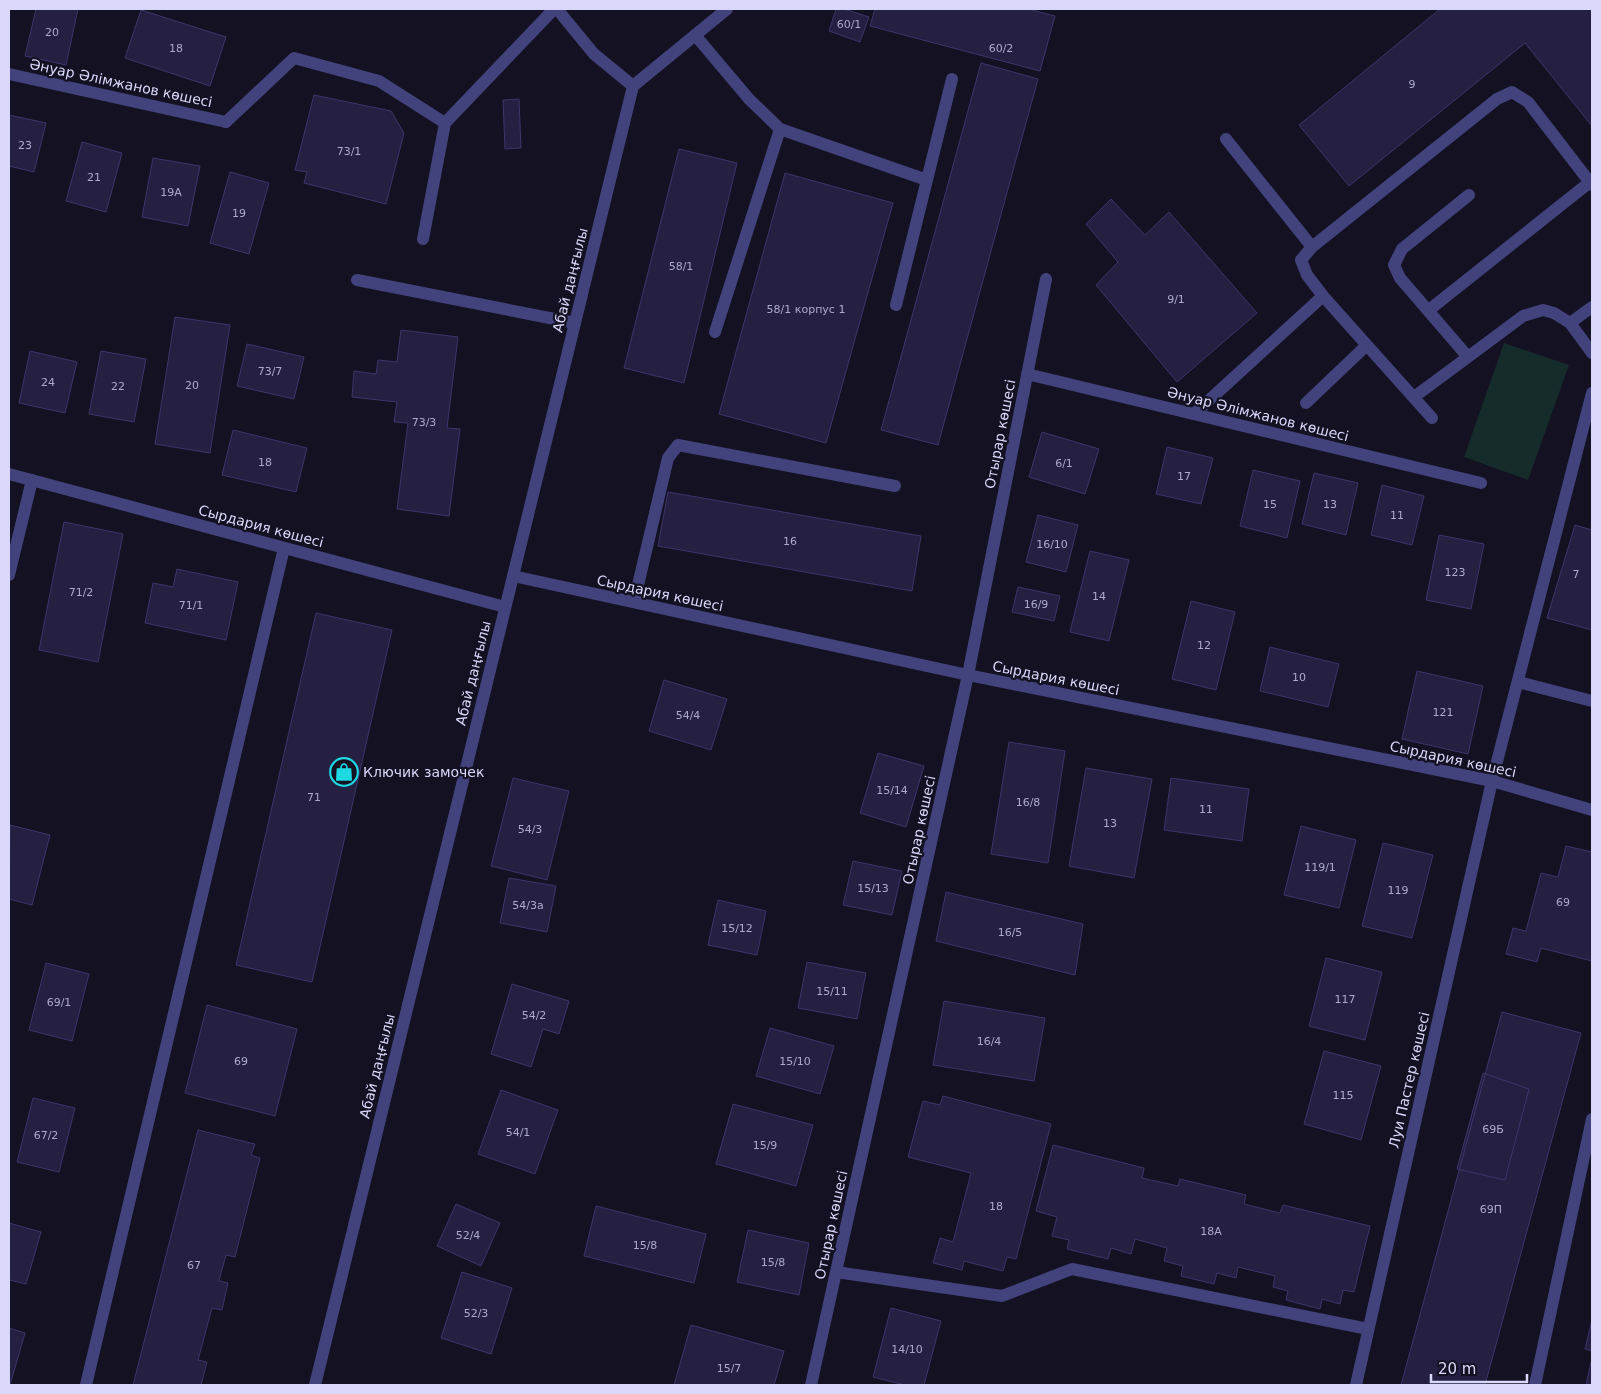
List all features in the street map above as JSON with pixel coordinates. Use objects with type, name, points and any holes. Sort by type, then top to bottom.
[{"type":"street","points":[[423,239],[445,124],[556,9],[594,54],[633,86],[726,9]]},
{"type":"street","points":[[695,35],[749,99],[780,129],[927,180]]},
{"type":"street","name":"Әнуар Әлімжанов көшесі","points":[[9,74],[226,122],[294,58],[379,81],[445,124]]},
{"type":"street","points":[[896,304],[952,79]]},
{"type":"street","name":"Абай даңғылы","points":[[314,1385],[633,86]]},
{"type":"street","points":[[1429,310],[1591,184],[1528,102],[1512,92],[1497,99],[1312,247],[1301,260],[1307,275],[1322,296],[1432,418]]},
{"type":"street","points":[[715,332],[780,129]]},
{"type":"street","points":[[1226,139],[1312,247]]},
{"type":"street","points":[[1468,357],[1400,278],[1394,265],[1402,250],[1469,195]]},
{"type":"street","name":"Отырар көшесі","points":[[811,1385],[968,675],[1046,279]]},
{"type":"street","points":[[357,280],[575,323]]},
{"type":"street","points":[[1194,414],[1322,296]]},
{"type":"street","points":[[1570,323],[1592,307]]},
{"type":"street","points":[[1414,397],[1523,316],[1543,310],[1554,312],[1570,323],[1592,353]]},
{"type":"street","points":[[1306,402],[1367,345]]},
{"type":"street","name":"Әнуар Әлімжанов көшесі","points":[[1027,374],[1481,483]]},
{"type":"street","name":"Луи Пастер көшесі","points":[[1356,1385],[1492,781],[1592,393]]},
{"type":"street","points":[[634,602],[668,458],[678,446],[895,486]]},
{"type":"street","name":"Сырдария көшесі","points":[[9,474],[505,607]]},
{"type":"street","points":[[9,575],[32,480]]},
{"type":"street","points":[[86,1385],[284,548]]},
{"type":"street","name":"Сырдария көшесі","points":[[513,576],[968,675],[1492,781],[1592,810]]},
{"type":"street","points":[[1518,682],[1592,701]]},
{"type":"street","points":[[1535,1385],[1592,1119]]},
{"type":"street","points":[[836,1272],[1002,1296],[1072,1269],[1368,1329]]},
{"type":"green space","points":[[1504,343],[1569,365],[1528,480],[1464,457]]},
{"type":"building","points":[[36,9],[78,9],[66,65],[25,56]]},
{"type":"building","points":[[836,9],[844,9],[869,17],[860,42],[829,31]]},
{"type":"building","points":[[875,9],[1028,9],[1055,16],[1040,71],[870,26]]},
{"type":"building","points":[[1440,9],[1592,9],[1592,126],[1525,43],[1349,186],[1299,125]]},
{"type":"building","points":[[141,10],[226,37],[210,86],[125,58]]},
{"type":"building","points":[[981,63],[1038,79],[938,445],[881,430]]},
{"type":"building","points":[[314,95],[391,111],[404,133],[386,204],[304,183],[307,172],[295,170]]},
{"type":"building","points":[[519,99],[521,148],[505,149],[503,100]]},
{"type":"building","points":[[9,115],[46,123],[34,172],[9,166]]},
{"type":"building","points":[[82,142],[122,153],[106,212],[66,201]]},
{"type":"building","points":[[679,149],[737,163],[684,383],[624,368]]},
{"type":"building","points":[[153,158],[200,166],[188,226],[142,217]]},
{"type":"building","points":[[230,172],[269,183],[249,254],[210,243]]},
{"type":"building","points":[[785,173],[893,203],[826,443],[719,414]]},
{"type":"building","points":[[1111,199],[1145,235],[1169,212],[1257,313],[1177,382],[1096,285],[1118,262],[1086,224]]},
{"type":"building","points":[[175,317],[230,325],[210,453],[155,444]]},
{"type":"building","points":[[401,330],[458,337],[447,428],[460,429],[449,516],[397,509],[408,423],[394,422],[397,402],[352,397],[354,371],[376,374],[378,360],[397,362]]},
{"type":"building","points":[[247,344],[304,357],[294,399],[237,386]]},
{"type":"building","points":[[30,351],[77,362],[65,413],[19,403]]},
{"type":"building","points":[[101,351],[146,359],[134,422],[89,414]]},
{"type":"building","points":[[233,430],[307,448],[296,492],[222,475]]},
{"type":"building","points":[[1042,432],[1099,449],[1085,494],[1029,477]]},
{"type":"building","points":[[1167,447],[1213,458],[1201,504],[1156,494]]},
{"type":"building","points":[[1253,470],[1300,481],[1287,538],[1240,526]]},
{"type":"building","points":[[1314,473],[1358,483],[1346,535],[1302,524]]},
{"type":"building","points":[[1382,485],[1424,496],[1412,545],[1371,535]]},
{"type":"building","points":[[668,492],[921,536],[912,591],[658,546]]},
{"type":"building","points":[[1038,515],[1078,525],[1066,572],[1026,562]]},
{"type":"building","points":[[64,522],[123,534],[98,662],[39,650]]},
{"type":"building","points":[[1575,525],[1592,530],[1592,630],[1547,618]]},
{"type":"building","points":[[1439,535],[1484,544],[1471,609],[1426,600]]},
{"type":"building","points":[[1090,551],[1129,560],[1109,641],[1070,632]]},
{"type":"building","points":[[177,569],[238,582],[226,640],[145,623],[153,583],[173,587]]},
{"type":"building","points":[[1018,587],[1060,596],[1054,621],[1012,612]]},
{"type":"building","points":[[1191,601],[1235,612],[1216,690],[1172,679]]},
{"type":"building","points":[[316,613],[392,630],[312,982],[236,965]]},
{"type":"building","points":[[1270,647],[1339,664],[1328,707],[1260,691]]},
{"type":"building","points":[[1417,671],[1483,686],[1468,754],[1402,739]]},
{"type":"building","points":[[664,680],[727,699],[711,750],[649,731]]},
{"type":"building","points":[[1009,742],[1065,751],[1048,863],[991,854]]},
{"type":"building","points":[[878,753],[924,766],[906,827],[860,813]]},
{"type":"building","points":[[1086,768],[1152,779],[1134,878],[1069,866]]},
{"type":"building","points":[[513,778],[569,791],[547,880],[491,866]]},
{"type":"building","points":[[1171,778],[1249,789],[1242,841],[1164,830]]},
{"type":"building","points":[[10,825],[50,835],[32,905],[9,899]]},
{"type":"building","points":[[1301,826],[1356,840],[1339,908],[1284,895]]},
{"type":"building","points":[[1383,843],[1433,855],[1412,938],[1362,926]]},
{"type":"building","points":[[1566,846],[1592,852],[1592,961],[1541,948],[1537,962],[1506,954],[1513,928],[1526,931],[1541,873],[1558,877]]},
{"type":"building","points":[[853,861],[902,871],[892,915],[843,905]]},
{"type":"building","points":[[509,878],[556,886],[547,932],[500,923]]},
{"type":"building","points":[[946,892],[1083,924],[1075,975],[936,941]]},
{"type":"building","points":[[718,900],[766,911],[757,955],[708,945]]},
{"type":"building","points":[[1326,958],[1382,972],[1365,1040],[1309,1026]]},
{"type":"building","points":[[807,962],[866,973],[857,1019],[798,1008]]},
{"type":"building","points":[[46,963],[89,974],[72,1041],[29,1030]]},
{"type":"building","points":[[512,984],[569,1001],[559,1034],[543,1029],[531,1067],[491,1054]]},
{"type":"building","points":[[944,1001],[1045,1018],[1034,1081],[933,1065]]},
{"type":"building","points":[[207,1005],[297,1029],[275,1116],[185,1093]]},
{"type":"building","points":[[1502,1012],[1581,1033],[1485,1385],[1401,1385]]},
{"type":"building","points":[[770,1028],[834,1046],[820,1094],[756,1076]]},
{"type":"building","points":[[1324,1051],[1381,1066],[1361,1140],[1304,1124]]},
{"type":"building","points":[[1483,1073],[1529,1089],[1505,1180],[1457,1169]]},
{"type":"building","points":[[501,1090],[558,1110],[535,1174],[478,1154]]},
{"type":"building","points":[[943,1096],[1051,1124],[1016,1259],[1007,1257],[1003,1271],[964,1261],[962,1270],[933,1263],[940,1238],[953,1242],[971,1173],[908,1157],[923,1101],[940,1105]]},
{"type":"building","points":[[33,1098],[75,1108],[59,1172],[17,1162]]},
{"type":"building","points":[[733,1104],[813,1125],[796,1186],[716,1164]]},
{"type":"building","points":[[198,1130],[255,1144],[251,1155],[260,1158],[235,1257],[226,1255],[219,1281],[228,1283],[222,1310],[212,1308],[198,1360],[207,1362],[201,1385],[133,1385]]},
{"type":"building","points":[[1053,1145],[1144,1168],[1142,1178],[1178,1186],[1180,1179],[1246,1195],[1244,1204],[1280,1213],[1283,1205],[1370,1226],[1354,1292],[1343,1290],[1340,1304],[1322,1299],[1320,1309],[1286,1300],[1288,1291],[1273,1287],[1275,1276],[1238,1267],[1236,1278],[1217,1273],[1214,1284],[1181,1276],[1183,1266],[1164,1261],[1167,1248],[1135,1239],[1131,1254],[1111,1248],[1108,1259],[1067,1249],[1069,1240],[1052,1236],[1057,1217],[1036,1211]]},
{"type":"building","points":[[456,1204],[500,1223],[481,1266],[437,1246]]},
{"type":"building","points":[[596,1206],[706,1234],[694,1283],[584,1256]]},
{"type":"building","points":[[9,1223],[41,1232],[26,1284],[9,1280]]},
{"type":"building","points":[[748,1230],[809,1243],[799,1295],[737,1282]]},
{"type":"building","points":[[462,1272],[512,1288],[491,1354],[441,1338]]},
{"type":"building","points":[[891,1308],[941,1321],[924,1385],[905,1385],[873,1377]]},
{"type":"building","points":[[1592,1320],[1592,1351],[1585,1349]]},
{"type":"building","points":[[691,1325],[784,1351],[774,1385],[674,1385]]},
{"type":"building","points":[[9,1328],[25,1333],[10,1385],[9,1385]]},
{"type":"building","points":[[1592,1358],[1592,1385],[1586,1385]]},
{"type":"place","name":"Ключик замочек","points":[[344,772]]}]
